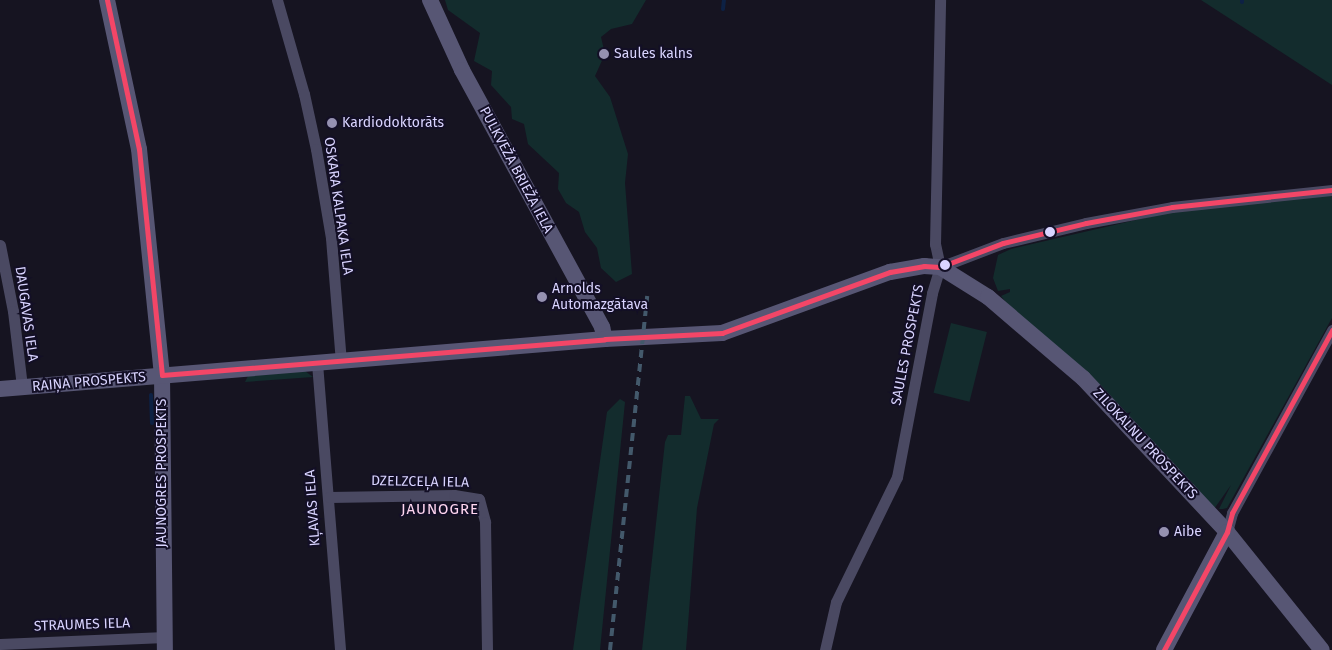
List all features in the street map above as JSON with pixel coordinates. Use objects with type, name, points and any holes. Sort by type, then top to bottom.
[{"type":"main road","name":"JAUNOGRES PROSPEKTS","points":[[107,0],[139,149],[162,375],[165,644]]},
{"type":"main road","name":"PULKVEŽA BRIEŽA IELA","points":[[430,0],[462,70],[602,328],[605,339]]},
{"type":"main road","name":"RAIŅA PROSPEKTS","points":[[0,389],[605,339],[694,336],[745,326],[890,272],[924,266],[940,267]]},
{"type":"main road","name":"ZILOKALNU PROSPEKTS","points":[[940,267],[988,297],[1084,378],[1227,532],[1322,650]]},
{"type":"main road","points":[[1164,650],[1227,532]]},
{"type":"street","name":"OSKARA KALPAKA IELA","points":[[277,0],[304,94],[316,149],[331,238],[341,361]]},
{"type":"street","name":"SAULES PROSPEKTS","points":[[825,650],[836,602],[897,477],[932,293],[940,267],[935,244],[940,0]]},
{"type":"street","points":[[940,267],[1003,243],[1086,223],[1172,207],[1332,190]]},
{"type":"street","name":"DAUGAVAS IELA","points":[[0,244],[13,311],[22,387]]},
{"type":"street","points":[[1227,532],[1232,513],[1332,330]]},
{"type":"street","name":"KĻAVAS IELA","points":[[317,363],[340,650]]},
{"type":"street","name":"DZELZCEĻA IELA","points":[[328,497],[454,495],[480,499],[486,522],[487,650]]},
{"type":"street","name":"STRAUMES IELA","points":[[0,644],[165,644]]},
{"type":"green space","points":[[445,0],[646,0],[632,24],[611,29],[601,37],[605,54],[595,76],[610,97],[628,154],[625,183],[632,274],[616,282],[601,268],[597,248],[585,232],[579,212],[566,203],[558,189],[559,173],[528,144],[524,124],[512,119],[511,107],[491,85],[492,71],[474,61],[480,33],[448,10]]},
{"type":"green space","points":[[1201,0],[1332,0],[1332,85]]},
{"type":"green space","points":[[1332,194],[1332,318],[1227,508],[1223,509],[1219,509],[1231,485],[1214,509],[1005,301],[1001,296],[1010,292],[1010,289],[998,291],[993,278],[998,255],[1011,249],[1166,213]]},
{"type":"green space","points":[[951,323],[987,332],[969,402],[934,393]]},
{"type":"green space","points":[[305,371],[313,377],[245,382],[248,376]]},
{"type":"green space","points":[[685,396],[690,396],[701,419],[719,419],[714,424],[697,508],[686,650],[642,650],[665,442],[668,435],[681,435]]},
{"type":"green space","points":[[620,399],[625,402],[600,650],[573,650],[607,412]]},
{"type":"waterway","points":[[723,9],[724,0]]},
{"type":"waterway","points":[[151,395],[152,423]]},
{"type":"railway","points":[[610,650],[647,296]]},
{"type":"transit line","points":[[107,0],[139,149],[162,375]]},
{"type":"transit line","points":[[162,375],[605,339],[722,333],[890,272],[924,266],[940,267],[1003,243],[1086,223],[1172,207],[1332,190]]},
{"type":"transit line","points":[[1164,650],[1227,532],[1232,513],[1332,330]]},
{"type":"place","name":"Saules kalns","points":[[604,54]]},
{"type":"place","name":"Kardiodoktorāts","points":[[332,123]]},
{"type":"place","name":"Arnolds Automazgātava","points":[[542,297]]},
{"type":"place","name":"Aibe","points":[[1164,532]]},
{"type":"district","name":"JAUNOGRE","points":[[440,510]]}]
